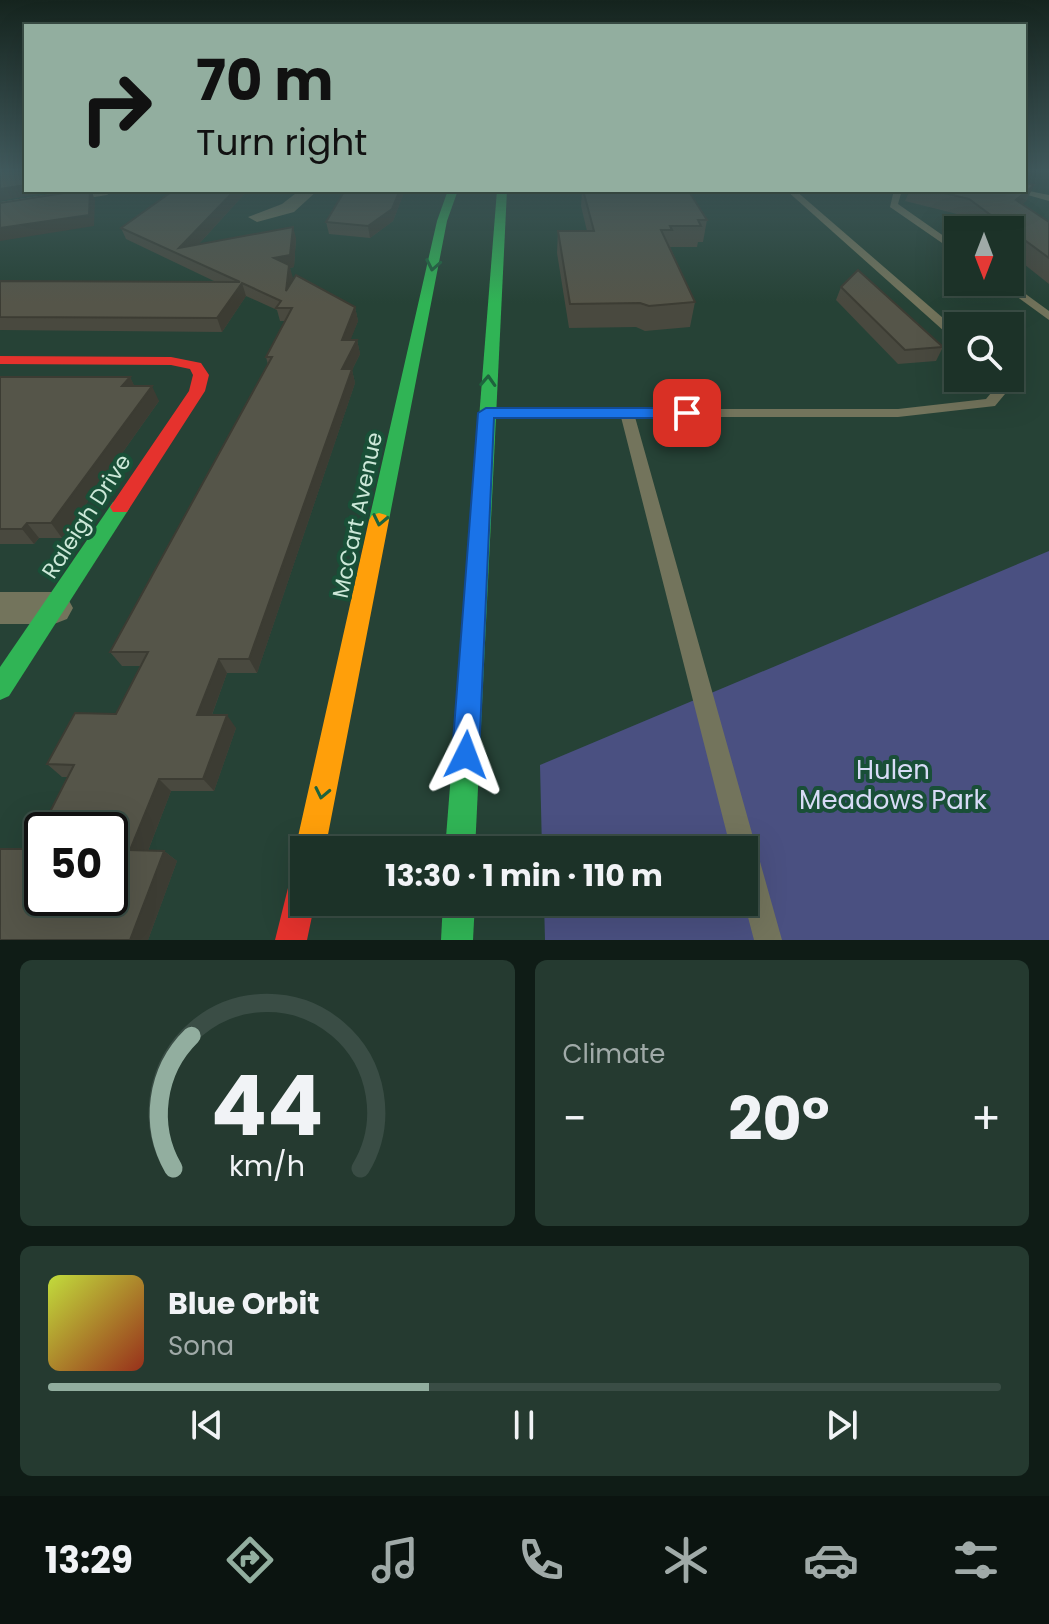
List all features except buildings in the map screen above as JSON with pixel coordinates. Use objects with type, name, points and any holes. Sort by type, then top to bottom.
[{"type":"main road","name":"McCart Avenue","points":[[313,836],[444,215]]},
{"type":"main road","points":[[461,836],[500,215]]},
{"type":"main road","name":"Raleigh Drive","points":[[0,360],[171,361],[196,366],[201,375],[197,391],[0,688]]},
{"type":"main road","points":[[291,940],[296,916]]},
{"type":"main road","points":[[457,940],[458,916]]},
{"type":"street","points":[[257,217],[264,215]]},
{"type":"street","points":[[0,608],[54,608]]},
{"type":"lane","points":[[818,215],[944,325]]},
{"type":"lane","points":[[907,215],[944,241]]},
{"type":"lane","points":[[1021,296],[1049,316]]},
{"type":"lane","points":[[486,413],[898,413],[990,403],[1000,392]]},
{"type":"lane","points":[[627,413],[768,940]]},
{"type":"green space","name":"Hulen Meadows Park","points":[[1049,551],[1049,940],[545,940],[544,916],[758,916],[758,836],[542,836],[540,765]]},
{"type":"traffic: fast","points":[[379,520],[444,215]]},
{"type":"traffic: fast","points":[[461,836],[500,215]]},
{"type":"traffic: fast","points":[[0,688],[120,507]]},
{"type":"traffic: fast","points":[[457,940],[458,916]]},
{"type":"traffic: slow","points":[[313,836],[379,520]]},
{"type":"traffic: jam","points":[[0,360],[171,361],[196,366],[201,375],[197,391],[120,507]]},
{"type":"traffic: jam","points":[[291,940],[296,916]]},
{"type":"route","points":[[466,755],[486,413],[687,413]]}]
